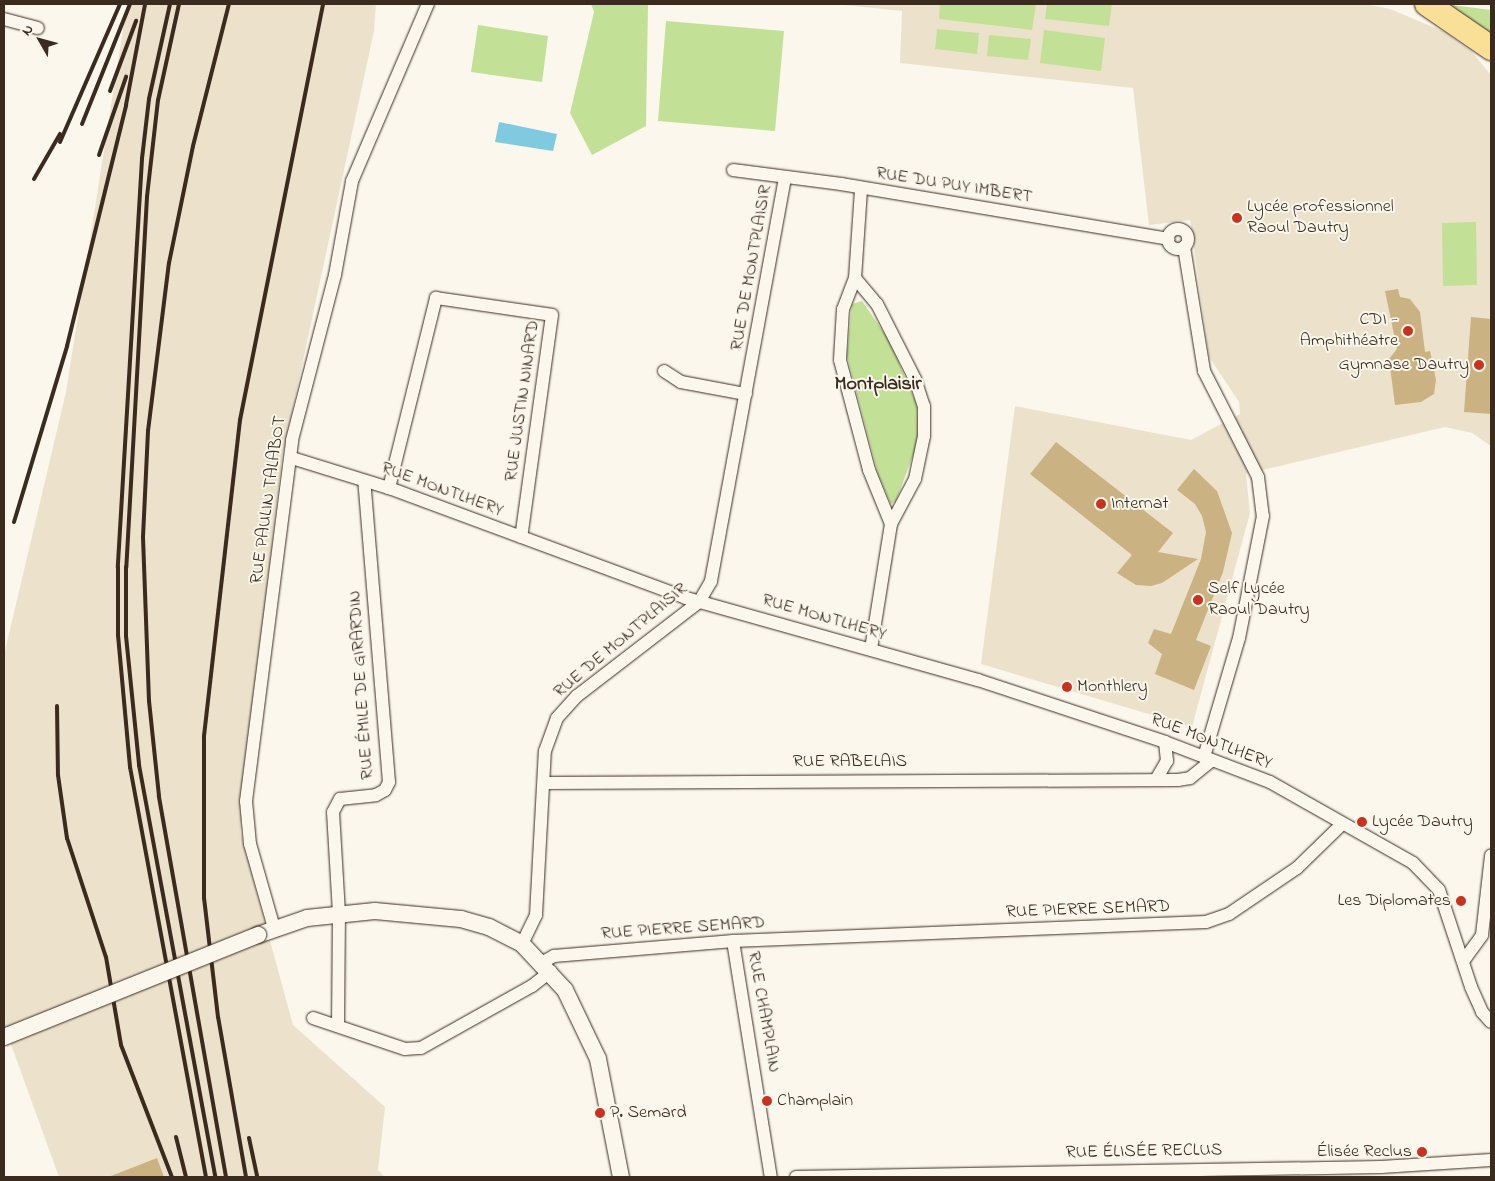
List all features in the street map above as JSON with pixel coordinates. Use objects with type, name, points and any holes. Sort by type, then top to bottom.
[{"type":"highway","points":[[1427,4],[1491,48]]},
{"type":"street","name":"RUE PAULIN TALABOT","points":[[274,928],[249,838],[246,801],[292,458],[292,440],[335,275],[352,181],[428,4]]},
{"type":"street","points":[[4,19],[38,28]]},
{"type":"street","name":"RUE DU PUY IMBERT","points":[[733,170],[1168,239],[1172,247],[1184,247],[1204,370],[1258,477],[1263,516],[1239,638],[1208,758]]},
{"type":"street","name":"RUE DE MONTPLAISIR","points":[[522,944],[536,915],[545,751],[557,718],[577,696],[699,602],[711,581],[785,178]]},
{"type":"street","points":[[861,190],[855,278],[843,309],[840,360],[869,470],[891,524]]},
{"type":"street","points":[[855,278],[877,304],[915,379],[924,406],[924,436],[915,478],[891,524],[870,649]]},
{"type":"street","name":"RUE JUSTIN NINARD","points":[[389,488],[436,298],[552,314],[522,537]]},
{"type":"street","points":[[664,371],[681,382],[746,394]]},
{"type":"street","name":"RUE MONTLHERY","points":[[292,458],[389,488],[699,602],[978,680],[1166,742],[1282,788],[1341,825]]},
{"type":"street","name":"RUE ÉMILE DE GIRARDIN","points":[[338,1026],[339,914],[335,805],[346,796],[376,794],[385,790],[389,782],[364,480]]},
{"type":"street","points":[[1157,778],[1168,761],[1166,742]]},
{"type":"street","name":"RUE RABELAIS","points":[[544,783],[1190,778],[1208,758]]},
{"type":"street","points":[[1341,825],[1413,863],[1439,890],[1482,1012],[1491,1022]]},
{"type":"street","name":"RUE PIERRE SEMARD","points":[[547,967],[554,956],[732,941],[1206,922],[1229,914],[1297,868],[1341,825]]},
{"type":"street","points":[[1464,960],[1482,935],[1491,856]]},
{"type":"street","points":[[4,1037],[274,928],[339,914],[375,912],[461,919],[522,944],[547,967],[565,990],[598,1060],[621,1177]]},
{"type":"street","name":"RUE CHAMPLAIN","points":[[732,941],[771,1177]]},
{"type":"street","points":[[313,1018],[405,1048],[421,1048],[532,986],[547,967]]},
{"type":"street","name":"RUE ÉLISÉE RECLUS","points":[[796,1177],[1173,1173],[1420,1166],[1491,1160]]},
{"type":"shaded area","points":[[127,4],[376,4],[374,31],[282,458],[240,831],[293,1025],[385,1107],[378,1170],[385,1177],[59,1177],[4,1025],[4,655],[66,392]]},
{"type":"shaded area","points":[[834,4],[1365,4],[1390,9],[1445,32],[1472,52],[1491,75],[1491,446],[1472,433],[1445,427],[1246,474],[1250,513],[1192,727],[981,664],[1015,406],[1191,440],[1240,414],[1239,402],[1209,357],[1190,220],[1149,225],[1133,88],[900,63],[902,11]]},
{"type":"green space","points":[[591,4],[648,4],[646,126],[592,155],[570,113],[594,12]]},
{"type":"green space","points":[[940,4],[1036,4],[1032,30],[939,19]]},
{"type":"green space","points":[[1047,4],[1112,4],[1109,26],[1045,19]]},
{"type":"green space","points":[[1444,4],[1491,10],[1491,39]]},
{"type":"green space","points":[[666,21],[784,31],[775,131],[658,121]]},
{"type":"green space","points":[[478,25],[548,36],[542,82],[471,72]]},
{"type":"green space","points":[[937,29],[979,33],[977,54],[935,49]]},
{"type":"green space","points":[[1044,30],[1105,38],[1101,71],[1040,63]]},
{"type":"green space","points":[[989,35],[1031,39],[1028,60],[987,56]]},
{"type":"green space","points":[[1476,222],[1477,285],[1443,286],[1442,223]]},
{"type":"green space","points":[[862,301],[889,340],[917,405],[918,442],[896,501],[891,504],[878,474],[847,356],[852,304]]},
{"type":"water","points":[[499,122],[557,134],[553,151],[495,142]]},
{"type":"building","name":"CDI - Amphithéatre","points":[[1398,289],[1400,297],[1410,299],[1420,312],[1425,352],[1430,351],[1436,380],[1434,394],[1421,402],[1395,405],[1389,359],[1397,349],[1385,291]]},
{"type":"building","name":"Gymnase Dautry","points":[[1471,317],[1491,319],[1491,414],[1464,412]]},
{"type":"building","name":"Internat","points":[[1056,442],[1173,533],[1158,552],[1198,559],[1162,583],[1151,586],[1136,585],[1117,573],[1132,555],[1030,474]]},
{"type":"building","name":"Self Lycée Raoul Dautry","points":[[1194,469],[1217,491],[1232,533],[1223,572],[1196,640],[1211,646],[1194,690],[1155,674],[1162,654],[1148,643],[1154,629],[1171,634],[1201,559],[1206,532],[1202,516],[1195,504],[1177,490]]},
{"type":"building","points":[[157,1158],[164,1177],[111,1177],[111,1176]]},
{"type":"railway","points":[[60,142],[120,4]]},
{"type":"railway","points":[[82,124],[130,4]]},
{"type":"railway","points":[[14,522],[67,346],[126,105],[145,4]]},
{"type":"railway","points":[[170,4],[149,99],[142,159],[118,567],[118,635],[130,767],[206,1177]]},
{"type":"railway","points":[[179,4],[158,100],[147,197],[126,567],[126,636],[139,765],[215,1177]]},
{"type":"railway","points":[[226,1177],[159,796],[149,701],[143,537],[148,431],[169,263],[193,146],[229,4]]},
{"type":"railway","points":[[246,1177],[218,1017],[204,898],[204,736],[240,420],[323,4]]},
{"type":"railway","points":[[110,91],[136,21]]},
{"type":"railway","points":[[99,155],[126,77]]},
{"type":"railway","points":[[34,179],[60,134]]},
{"type":"railway","points":[[57,706],[58,775],[67,838],[106,957],[121,1045],[172,1177]]},
{"type":"railway","points":[[176,1137],[186,1177]]},
{"type":"railway","points":[[249,1138],[257,1177]]},
{"type":"place","name":"Lycée professionnel Raoul Dautry","points":[[1237,218]]},
{"type":"place","name":"CDI - Amphithéatre","points":[[1408,331]]},
{"type":"place","name":"Gymnase Dautry","points":[[1479,365]]},
{"type":"place","name":"Internat","points":[[1101,504]]},
{"type":"place","name":"Self Lycée Raoul Dautry","points":[[1198,600]]},
{"type":"place","name":"Monthlery","points":[[1067,687]]},
{"type":"place","name":"Lycée Dautry","points":[[1362,822]]},
{"type":"place","name":"Les Diplomates","points":[[1461,901]]},
{"type":"place","name":"Champlain","points":[[767,1101]]},
{"type":"place","name":"P. Semard","points":[[600,1113]]},
{"type":"place","name":"Élisée Reclus","points":[[1422,1152]]},
{"type":"district","name":"Montplaisir","points":[[878,384]]}]
